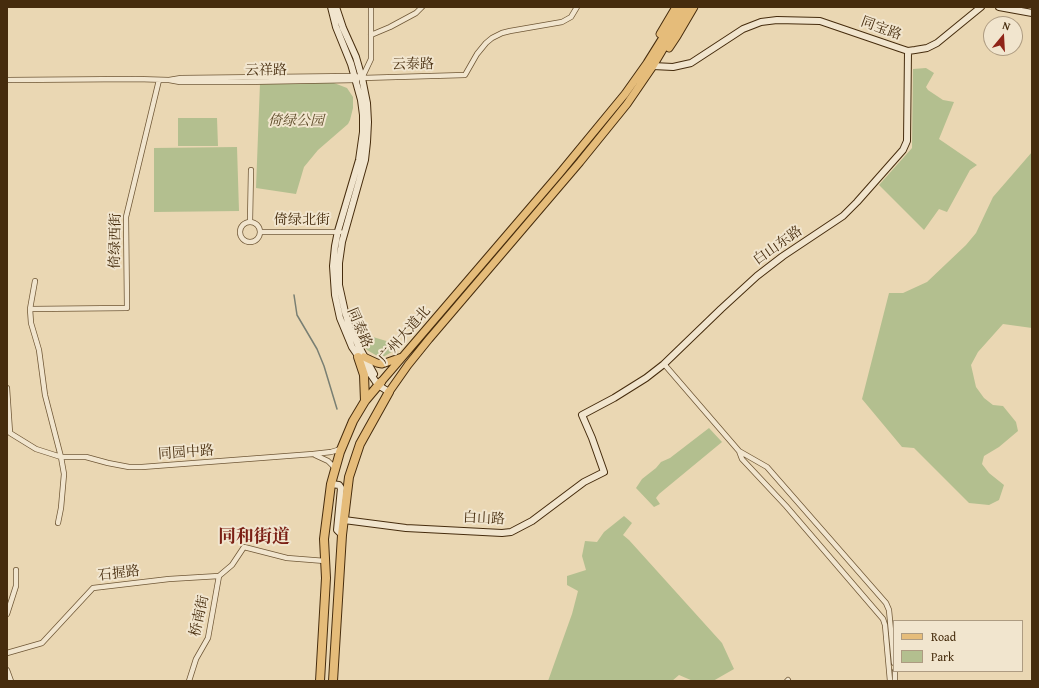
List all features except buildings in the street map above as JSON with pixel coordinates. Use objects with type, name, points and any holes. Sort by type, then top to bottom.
[{"type":"highway","points":[[361,357],[364,375],[365,401]]},
{"type":"highway","name":"广州大道北","points":[[320,681],[326,578],[324,539],[331,484],[341,449],[353,421],[365,401],[379,383]]},
{"type":"highway","name":"广州大道北","points":[[333,681],[342,535],[348,487],[354,459],[365,434],[389,392]]},
{"type":"main road","points":[[650,65],[652,50],[676,7]]},
{"type":"main road","points":[[650,65],[682,7]]},
{"type":"main road","points":[[660,48],[688,7]]},
{"type":"main road","points":[[650,65],[663,56],[694,7]]},
{"type":"main road","name":"广州大道北","points":[[379,383],[404,356],[650,65]]},
{"type":"main road","name":"广州大道北","points":[[389,392],[408,365],[444,321],[585,156],[631,99],[650,65]]},
{"type":"main road","points":[[438,316],[444,321]]},
{"type":"main road","points":[[361,357],[382,364],[404,356]]},
{"type":"street","name":"同泰路","points":[[331,7],[336,27],[350,59],[363,115],[360,153],[334,256],[335,295],[342,324],[361,357],[379,383],[389,392]]},
{"type":"street","name":"同泰路","points":[[336,7],[343,28],[356,57],[362,78],[368,112],[367,142],[363,168],[341,232]]},
{"type":"street","points":[[362,78],[371,60],[371,7]]},
{"type":"street","points":[[371,35],[416,13],[422,7]]},
{"type":"street","name":"云泰路","points":[[355,78],[465,75],[477,54],[492,38],[510,32],[562,22],[571,17],[577,7]]},
{"type":"street","name":"同宝路","points":[[650,65],[673,67],[691,63],[749,26],[761,22],[777,20],[820,21],[908,51],[927,48],[937,43],[981,7]]},
{"type":"street","points":[[999,7],[1032,13]]},
{"type":"street","name":"白山东路","points":[[604,472],[582,415],[646,378],[664,364],[720,309],[757,276],[783,256],[843,216],[902,150],[907,141],[908,51]]},
{"type":"street","name":"云祥路","points":[[7,80],[355,78]]},
{"type":"street","name":"倚绿西街","points":[[30,309],[127,308],[126,217],[159,80]]},
{"type":"street","points":[[250,222],[251,170]]},
{"type":"street","points":[[250,222],[258,226],[260,235],[256,240],[249,242],[243,239],[240,233],[242,227],[246,223],[250,222]]},
{"type":"street","name":"倚绿北街","points":[[260,232],[341,232]]},
{"type":"street","points":[[35,281],[30,309],[31,323],[39,350],[44,395],[61,457],[64,474],[58,523]]},
{"type":"street","points":[[664,364],[739,451],[767,467],[886,603],[889,610],[893,652]]},
{"type":"street","name":"同园中路","points":[[7,388],[10,433],[36,449],[61,457],[86,457],[129,467],[142,467],[313,454],[341,449]]},
{"type":"street","points":[[739,451],[742,459],[786,506],[883,619],[885,625],[890,681]]},
{"type":"street","points":[[313,454],[325,459],[335,468]]},
{"type":"street","name":"白山路","points":[[344,520],[406,528],[502,533],[511,532],[532,521],[584,482],[604,472]]},
{"type":"street","points":[[331,484],[339,485],[341,488],[337,530],[342,535]]},
{"type":"street","points":[[219,576],[232,565],[244,547],[287,558],[325,561]]},
{"type":"street","points":[[7,614],[16,586],[16,570]]},
{"type":"street","name":"石握路","points":[[7,653],[42,643],[93,588],[168,579],[219,576]]},
{"type":"street","name":"桥南街","points":[[189,681],[196,659],[208,638],[219,576]]},
{"type":"street","points":[[7,670],[11,681]]},
{"type":"green space","points":[[926,68],[934,73],[926,87],[928,90],[943,100],[954,102],[939,139],[977,165],[970,170],[947,212],[939,209],[924,230],[879,185],[912,148],[913,69]]},
{"type":"green space","name":"倚绿公园","points":[[260,83],[334,83],[347,88],[353,97],[353,108],[348,124],[318,150],[304,167],[296,194],[256,188]]},
{"type":"green space","points":[[178,118],[217,118],[218,146],[178,146]]},
{"type":"green space","points":[[237,147],[239,211],[154,212],[154,148]]},
{"type":"green space","points":[[1032,152],[1032,328],[1003,324],[978,352],[971,365],[976,387],[984,398],[993,405],[1003,406],[1016,422],[1018,431],[999,447],[984,456],[982,464],[989,473],[1004,485],[999,500],[989,505],[969,503],[914,448],[902,447],[862,399],[889,293],[903,293],[927,282],[966,245],[976,233],[993,197]]},
{"type":"green space","points":[[363,334],[393,343],[397,349],[383,357],[379,357],[367,350],[360,337]]},
{"type":"green space","points":[[709,428],[722,442],[659,494],[656,498],[660,504],[654,507],[636,488],[642,479],[661,462],[670,458]]},
{"type":"green space","points":[[624,516],[632,523],[623,535],[722,643],[734,669],[713,681],[693,681],[679,675],[672,681],[548,681],[572,614],[578,591],[567,585],[567,576],[586,570],[582,556],[585,541],[597,542],[604,532]]},
{"type":"waterway","points":[[294,295],[297,315],[317,349],[324,366],[337,409]]},
{"type":"district","name":"同和街道","points":[[254,537]]}]
